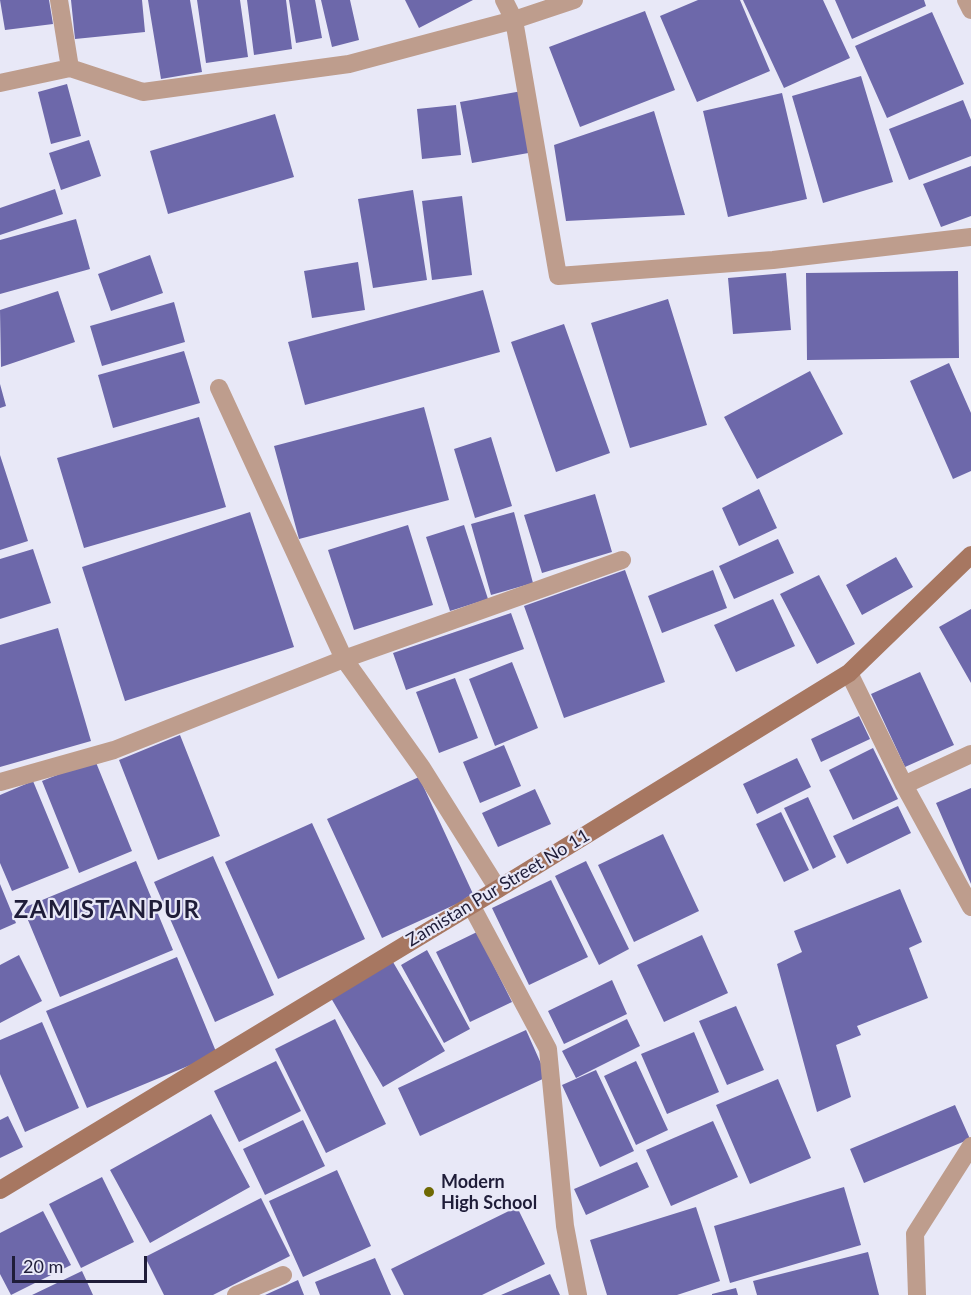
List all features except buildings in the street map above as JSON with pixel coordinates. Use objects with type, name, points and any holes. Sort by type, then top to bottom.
[{"type":"street","points":[[58,0],[70,68]]},
{"type":"street","points":[[504,0],[514,20],[558,276],[773,260],[971,237]]},
{"type":"street","points":[[0,83],[70,68],[143,93],[349,64],[514,20],[574,0]]},
{"type":"street","points":[[966,0],[971,10]]},
{"type":"street","points":[[219,388],[345,659],[422,768],[498,889]]},
{"type":"street","name":"Zamistan Pur Street No 11","points":[[0,1190],[498,889],[849,673],[971,555]]},
{"type":"street","points":[[0,782],[114,750],[345,659],[622,560]]},
{"type":"street","points":[[849,673],[904,785],[971,907]]},
{"type":"street","points":[[904,785],[971,754]]},
{"type":"street","points":[[471,905],[548,1048],[565,1226],[578,1295]]},
{"type":"street","points":[[917,1295],[915,1233],[971,1146]]},
{"type":"street","points":[[236,1295],[283,1275]]},
{"type":"place","name":"Modern High School","points":[[429,1192]]},
{"type":"district","name":"ZAMISTANPUR","points":[[107,910]]}]
